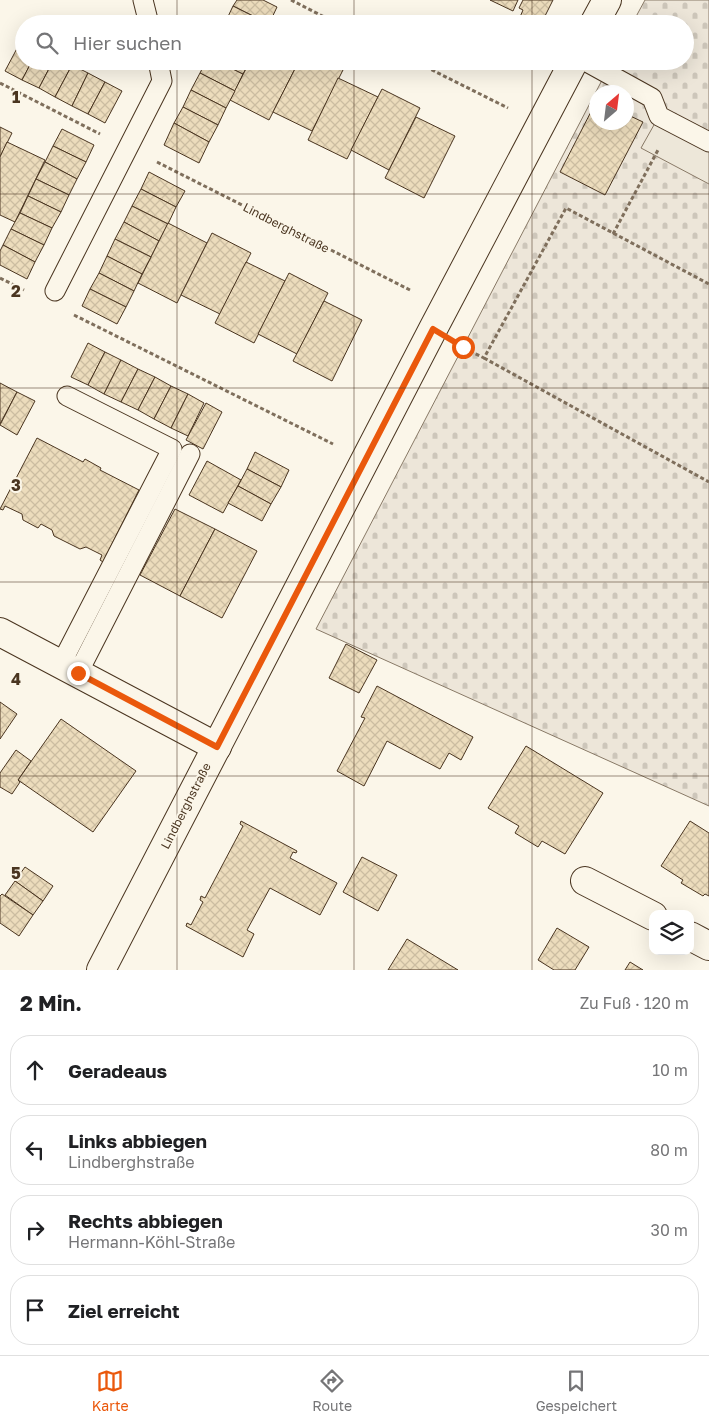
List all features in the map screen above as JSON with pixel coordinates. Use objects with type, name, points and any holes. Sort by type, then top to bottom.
[{"type":"street","points":[[599,15],[607,0]]},
{"type":"street","name":"Lindberghstraße","points":[[111,966],[217,747],[438,318],[569,70]]},
{"type":"street","points":[[0,632],[217,747]]},
{"type":"street","points":[[586,881],[649,914]]},
{"type":"street","points":[[694,938],[709,946]]},
{"type":"lane","points":[[143,0],[146,15]]},
{"type":"lane","points":[[55,291],[162,81],[160,70]]},
{"type":"lane","points":[[601,70],[652,98],[659,116],[709,142]]},
{"type":"lane","points":[[67,396],[172,449],[70,668]]},
{"type":"lane","points":[[70,668],[190,454]]},
{"type":"path","points":[[291,0],[320,15]]},
{"type":"path","points":[[432,70],[540,124]]},
{"type":"path","name":"Lindberghstraße","points":[[0,83],[129,148],[438,318]]},
{"type":"path","points":[[613,234],[673,123]]},
{"type":"path","points":[[484,358],[566,208],[709,284]]},
{"type":"path","points":[[0,278],[27,291]]},
{"type":"path","points":[[71,313],[365,460]]},
{"type":"path","points":[[438,318],[463,347],[709,482]]},
{"type":"green space","points":[[645,0],[709,0],[709,806],[316,629],[589,105],[589,130],[634,130],[634,85],[599,85],[607,70],[694,70],[694,15],[637,15]]},
{"type":"shaded area","points":[[659,116],[709,142],[709,184],[641,148]]},
{"type":"building","points":[[237,0],[263,0],[277,7],[273,15],[251,15],[233,6]]},
{"type":"building","points":[[490,0],[518,0],[513,11]]},
{"type":"building","points":[[523,0],[553,0],[546,15],[521,15],[523,10],[519,8]]},
{"type":"building","points":[[233,6],[251,15],[229,15]]},
{"type":"building","points":[[15,52],[15,70],[27,70],[22,80],[5,71]]},
{"type":"building","points":[[27,70],[48,70],[39,88],[22,80]]},
{"type":"building","points":[[48,70],[69,70],[55,97],[39,88]]},
{"type":"building","points":[[69,70],[82,70],[88,73],[72,106],[55,97]]},
{"type":"building","points":[[202,70],[235,70],[243,74],[235,91],[200,73]]},
{"type":"building","points":[[235,70],[245,70],[243,74]]},
{"type":"building","points":[[245,70],[294,70],[269,120],[230,100]]},
{"type":"building","points":[[294,70],[343,70],[312,131],[273,112]]},
{"type":"building","points":[[88,73],[105,82],[88,114],[72,106]]},
{"type":"building","points":[[200,73],[235,91],[226,108],[191,90]]},
{"type":"building","points":[[338,78],[378,97],[347,159],[308,140]]},
{"type":"building","points":[[105,82],[122,91],[105,123],[88,114]]},
{"type":"building","points":[[382,89],[420,108],[389,170],[351,150]]},
{"type":"building","points":[[191,90],[226,108],[218,125],[183,107]]},
{"type":"building","points":[[183,107],[218,125],[209,142],[174,123]]},
{"type":"building","points":[[589,116],[589,130],[634,130],[634,118],[643,122],[605,195],[560,172]]},
{"type":"building","points":[[416,117],[455,136],[424,198],[385,178]]},
{"type":"building","points":[[174,123],[209,142],[199,163],[164,145]]},
{"type":"building","points":[[0,127],[12,133],[0,157]]},
{"type":"building","points":[[62,129],[94,145],[86,162],[53,146]]},
{"type":"building","points":[[7,142],[45,160],[15,222],[0,215],[0,157]]},
{"type":"building","points":[[53,146],[86,162],[77,179],[45,162]]},
{"type":"building","points":[[45,162],[77,179],[69,195],[36,179]]},
{"type":"building","points":[[149,172],[185,191],[176,207],[141,189]]},
{"type":"building","points":[[36,179],[69,195],[61,212],[28,196]]},
{"type":"building","points":[[141,189],[176,207],[168,224],[132,206]]},
{"type":"building","points":[[28,196],[61,212],[52,228],[20,213]]},
{"type":"building","points":[[132,206],[168,224],[159,241],[124,222]]},
{"type":"building","points":[[20,213],[52,228],[44,245],[11,229]]},
{"type":"building","points":[[124,222],[159,241],[151,257],[115,239]]},
{"type":"building","points":[[168,223],[207,243],[177,303],[138,283]]},
{"type":"building","points":[[11,229],[44,245],[35,262],[3,245]]},
{"type":"building","points":[[212,233],[251,253],[220,314],[181,295]]},
{"type":"building","points":[[115,239],[151,257],[142,274],[107,256]]},
{"type":"building","points":[[3,245],[35,262],[27,279],[0,265],[0,251]]},
{"type":"building","points":[[107,256],[142,274],[134,291],[99,273]]},
{"type":"building","points":[[246,262],[285,281],[254,343],[215,323]]},
{"type":"building","points":[[99,273],[134,291],[126,307],[90,289]]},
{"type":"building","points":[[289,273],[328,293],[297,354],[258,334]]},
{"type":"building","points":[[90,289],[126,307],[117,324],[82,306]]},
{"type":"building","points":[[324,301],[362,320],[332,381],[293,361]]},
{"type":"building","points":[[88,343],[105,352],[88,385],[71,377]]},
{"type":"building","points":[[105,352],[121,360],[104,394],[88,385]]},
{"type":"building","points":[[121,360],[138,369],[121,402],[104,394]]},
{"type":"building","points":[[138,369],[155,377],[138,410],[121,402]]},
{"type":"building","points":[[155,377],[171,386],[154,419],[138,410]]},
{"type":"building","points":[[0,383],[17,392],[0,424]]},
{"type":"building","points":[[171,386],[188,394],[171,428],[154,419]]},
{"type":"building","points":[[17,392],[35,401],[17,435],[0,425]]},
{"type":"building","points":[[188,394],[204,403],[188,436],[171,428]]},
{"type":"building","points":[[206,403],[222,412],[203,449],[186,440]]},
{"type":"building","points":[[37,438],[83,462],[85,459],[101,468],[100,470],[139,490],[103,562],[100,560],[102,555],[86,547],[80,549],[54,536],[52,530],[41,524],[38,528],[23,520],[22,514],[5,506],[3,510],[0,509]]},
{"type":"building","points":[[255,452],[289,470],[281,487],[247,469]]},
{"type":"building","points":[[207,461],[241,480],[223,513],[189,495]]},
{"type":"building","points":[[247,469],[281,487],[271,504],[238,486]]},
{"type":"building","points":[[238,486],[271,504],[262,521],[228,503]]},
{"type":"building","points":[[175,509],[215,529],[180,596],[140,575]]},
{"type":"building","points":[[215,529],[257,551],[222,618],[180,596]]},
{"type":"building","points":[[346,644],[377,660],[359,693],[329,678]]},
{"type":"building","points":[[377,686],[473,737],[461,760],[449,753],[440,769],[387,741],[364,786],[337,771],[365,718],[361,717]]},
{"type":"building","points":[[0,702],[17,714],[0,739]]},
{"type":"building","points":[[61,719],[136,771],[93,832],[18,780]]},
{"type":"building","points":[[526,746],[603,793],[565,854],[542,841],[538,847],[515,833],[519,826],[488,808]]},
{"type":"building","points":[[16,750],[31,761],[18,780],[20,782],[12,794],[0,787],[0,773]]},
{"type":"building","points":[[241,821],[297,851],[296,853],[293,852],[290,858],[337,883],[320,915],[270,888],[247,930],[254,934],[243,957],[186,926],[187,923],[191,925],[203,902],[200,900],[201,896],[205,898],[243,826],[240,824]]},
{"type":"building","points":[[690,821],[709,833],[709,896],[705,894],[703,896],[681,883],[683,880],[661,866]]},
{"type":"building","points":[[362,857],[397,875],[378,911],[343,892]]},
{"type":"building","points":[[25,867],[53,886],[43,901],[15,881]]},
{"type":"building","points":[[15,881],[43,901],[33,915],[5,895]]},
{"type":"building","points":[[2,894],[33,915],[19,936],[0,923],[0,896]]},
{"type":"building","points":[[557,928],[589,947],[575,970],[554,970],[538,960]]},
{"type":"building","points":[[407,939],[458,970],[388,970]]},
{"type":"building","points":[[630,962],[643,970],[625,970]]},
{"type":"route","points":[[78,673],[217,747],[433,329],[463,347]]}]
